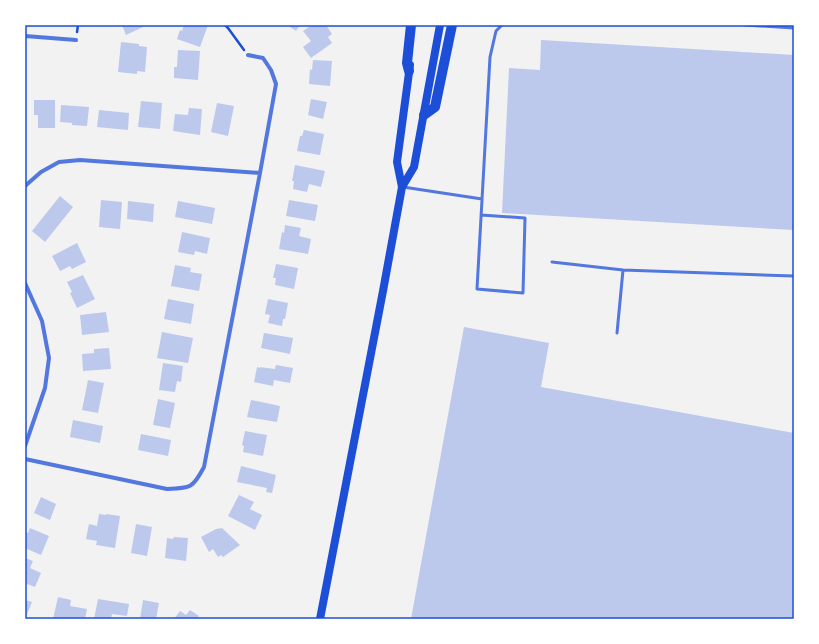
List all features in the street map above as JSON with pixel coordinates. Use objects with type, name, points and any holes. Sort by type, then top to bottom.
[{"type":"main road","points":[[409,71],[407,63],[412,25]]},
{"type":"main road","points":[[402,187],[397,162],[416,25]]},
{"type":"main road","points":[[320,619],[402,187],[414,167],[440,25]]},
{"type":"main road","points":[[424,115],[435,107],[452,25]]},
{"type":"street","points":[[25,36],[76,40]]},
{"type":"street","points":[[25,459],[167,489],[186,488],[196,481],[204,467],[276,84],[271,70],[263,58],[248,56]]},
{"type":"street","points":[[25,186],[41,172],[59,162],[80,160],[260,173]]},
{"type":"street","points":[[25,283],[42,321],[49,358],[45,388],[25,446]]},
{"type":"lane","points":[[481,215],[525,218],[523,293],[477,289],[481,215],[490,57],[496,31],[502,25]]},
{"type":"lane","points":[[746,25],[794,28]]},
{"type":"lane","points":[[402,187],[482,199]]},
{"type":"lane","points":[[552,262],[623,270],[794,276]]},
{"type":"lane","points":[[617,334],[623,270]]},
{"type":"path","points":[[225,25],[248,56]]},
{"type":"building","points":[[122,25],[142,25],[143,27],[126,35]]},
{"type":"building","points":[[184,25],[208,25],[200,47],[177,39],[180,30],[182,31]]},
{"type":"building","points":[[287,25],[300,25],[296,31]]},
{"type":"building","points":[[312,25],[326,25],[332,34],[328,37],[332,43],[311,58],[303,47],[311,41],[303,31]]},
{"type":"building","points":[[541,40],[794,55],[794,230],[502,213],[509,68],[540,70]]},
{"type":"building","points":[[121,42],[139,44],[139,46],[147,47],[145,72],[137,71],[137,74],[118,72]]},
{"type":"building","points":[[178,50],[200,51],[198,80],[174,78],[174,67],[177,67]]},
{"type":"building","points":[[313,60],[332,61],[330,86],[309,84],[310,69],[312,70]]},
{"type":"building","points":[[311,99],[327,102],[323,119],[308,115]]},
{"type":"building","points":[[34,100],[55,100],[55,128],[38,128],[38,115],[34,115]]},
{"type":"building","points":[[141,101],[162,103],[160,129],[138,127]]},
{"type":"building","points":[[217,103],[234,106],[228,136],[211,132]]},
{"type":"building","points":[[61,105],[89,107],[87,126],[72,125],[72,123],[60,122]]},
{"type":"building","points":[[189,108],[202,109],[200,135],[173,131],[175,114],[188,115]]},
{"type":"building","points":[[99,110],[129,113],[128,130],[97,127]]},
{"type":"building","points":[[304,130],[324,134],[320,155],[297,151],[300,136],[302,136]]},
{"type":"building","points":[[295,165],[325,171],[321,187],[309,184],[307,192],[293,189],[294,181],[292,181]]},
{"type":"building","points":[[60,196],[73,207],[45,242],[32,231]]},
{"type":"building","points":[[101,200],[122,202],[120,229],[99,227]]},
{"type":"building","points":[[289,200],[318,205],[315,221],[286,216]]},
{"type":"building","points":[[128,201],[154,204],[153,222],[127,219]]},
{"type":"building","points":[[178,201],[215,208],[212,224],[175,217]]},
{"type":"building","points":[[285,225],[301,228],[299,236],[311,239],[308,254],[279,249],[282,232],[284,233]]},
{"type":"building","points":[[182,232],[210,238],[207,254],[195,251],[194,255],[178,252]]},
{"type":"building","points":[[77,243],[86,262],[72,269],[70,266],[60,271],[52,256]]},
{"type":"building","points":[[276,264],[298,268],[294,289],[275,285],[276,278],[273,278]]},
{"type":"building","points":[[175,265],[191,268],[190,272],[202,274],[199,291],[171,286]]},
{"type":"building","points":[[83,275],[95,299],[77,308],[67,282]]},
{"type":"building","points":[[168,299],[194,304],[191,324],[164,319]]},
{"type":"building","points":[[268,299],[288,303],[282,326],[268,323],[270,315],[265,314]]},
{"type":"building","points":[[106,312],[109,332],[82,335],[80,315]]},
{"type":"building","points":[[464,327],[549,343],[541,387],[794,433],[794,619],[411,619]]},
{"type":"building","points":[[162,332],[193,338],[188,363],[157,358]]},
{"type":"building","points":[[264,333],[293,338],[290,354],[261,348]]},
{"type":"building","points":[[109,348],[111,369],[83,371],[82,354],[94,353],[94,349]]},
{"type":"building","points":[[163,363],[183,366],[181,382],[177,381],[175,392],[159,390]]},
{"type":"building","points":[[276,365],[293,368],[290,383],[274,380],[273,386],[254,382],[257,367],[275,369]]},
{"type":"building","points":[[88,380],[104,383],[98,413],[82,410]]},
{"type":"building","points":[[158,399],[175,403],[170,428],[153,425]]},
{"type":"building","points":[[251,400],[280,406],[277,422],[247,417]]},
{"type":"building","points":[[73,420],[103,426],[100,443],[70,437]]},
{"type":"building","points":[[245,431],[267,435],[263,456],[243,452],[244,446],[242,445]]},
{"type":"building","points":[[141,434],[171,440],[168,456],[138,450]]},
{"type":"building","points":[[241,466],[276,475],[272,493],[266,492],[267,488],[237,482]]},
{"type":"building","points":[[239,495],[254,502],[250,509],[262,515],[255,530],[228,516]]},
{"type":"building","points":[[41,497],[56,504],[50,520],[34,513]]},
{"type":"building","points":[[99,514],[120,516],[115,548],[96,545],[97,541],[86,539],[89,524],[97,526]]},
{"type":"building","points":[[136,524],[152,527],[147,556],[131,553]]},
{"type":"building","points":[[30,528],[49,536],[41,555],[25,548],[25,535],[28,533]]},
{"type":"building","points":[[222,528],[240,545],[223,557],[221,555],[218,557],[213,549],[209,552],[201,537],[216,529]]},
{"type":"building","points":[[174,537],[188,538],[186,561],[165,558],[167,538],[173,539]]},
{"type":"building","points":[[25,558],[33,561],[30,568],[41,573],[35,587],[25,583]]},
{"type":"building","points":[[58,597],[71,600],[70,606],[87,609],[85,619],[53,619]]},
{"type":"building","points":[[98,599],[129,604],[127,616],[112,614],[111,619],[94,619]]},
{"type":"building","points":[[25,600],[32,602],[25,619]]},
{"type":"building","points":[[143,600],[159,603],[156,619],[140,619]]},
{"type":"building","points":[[190,610],[199,616],[197,619],[174,619],[180,611],[186,615]]}]
